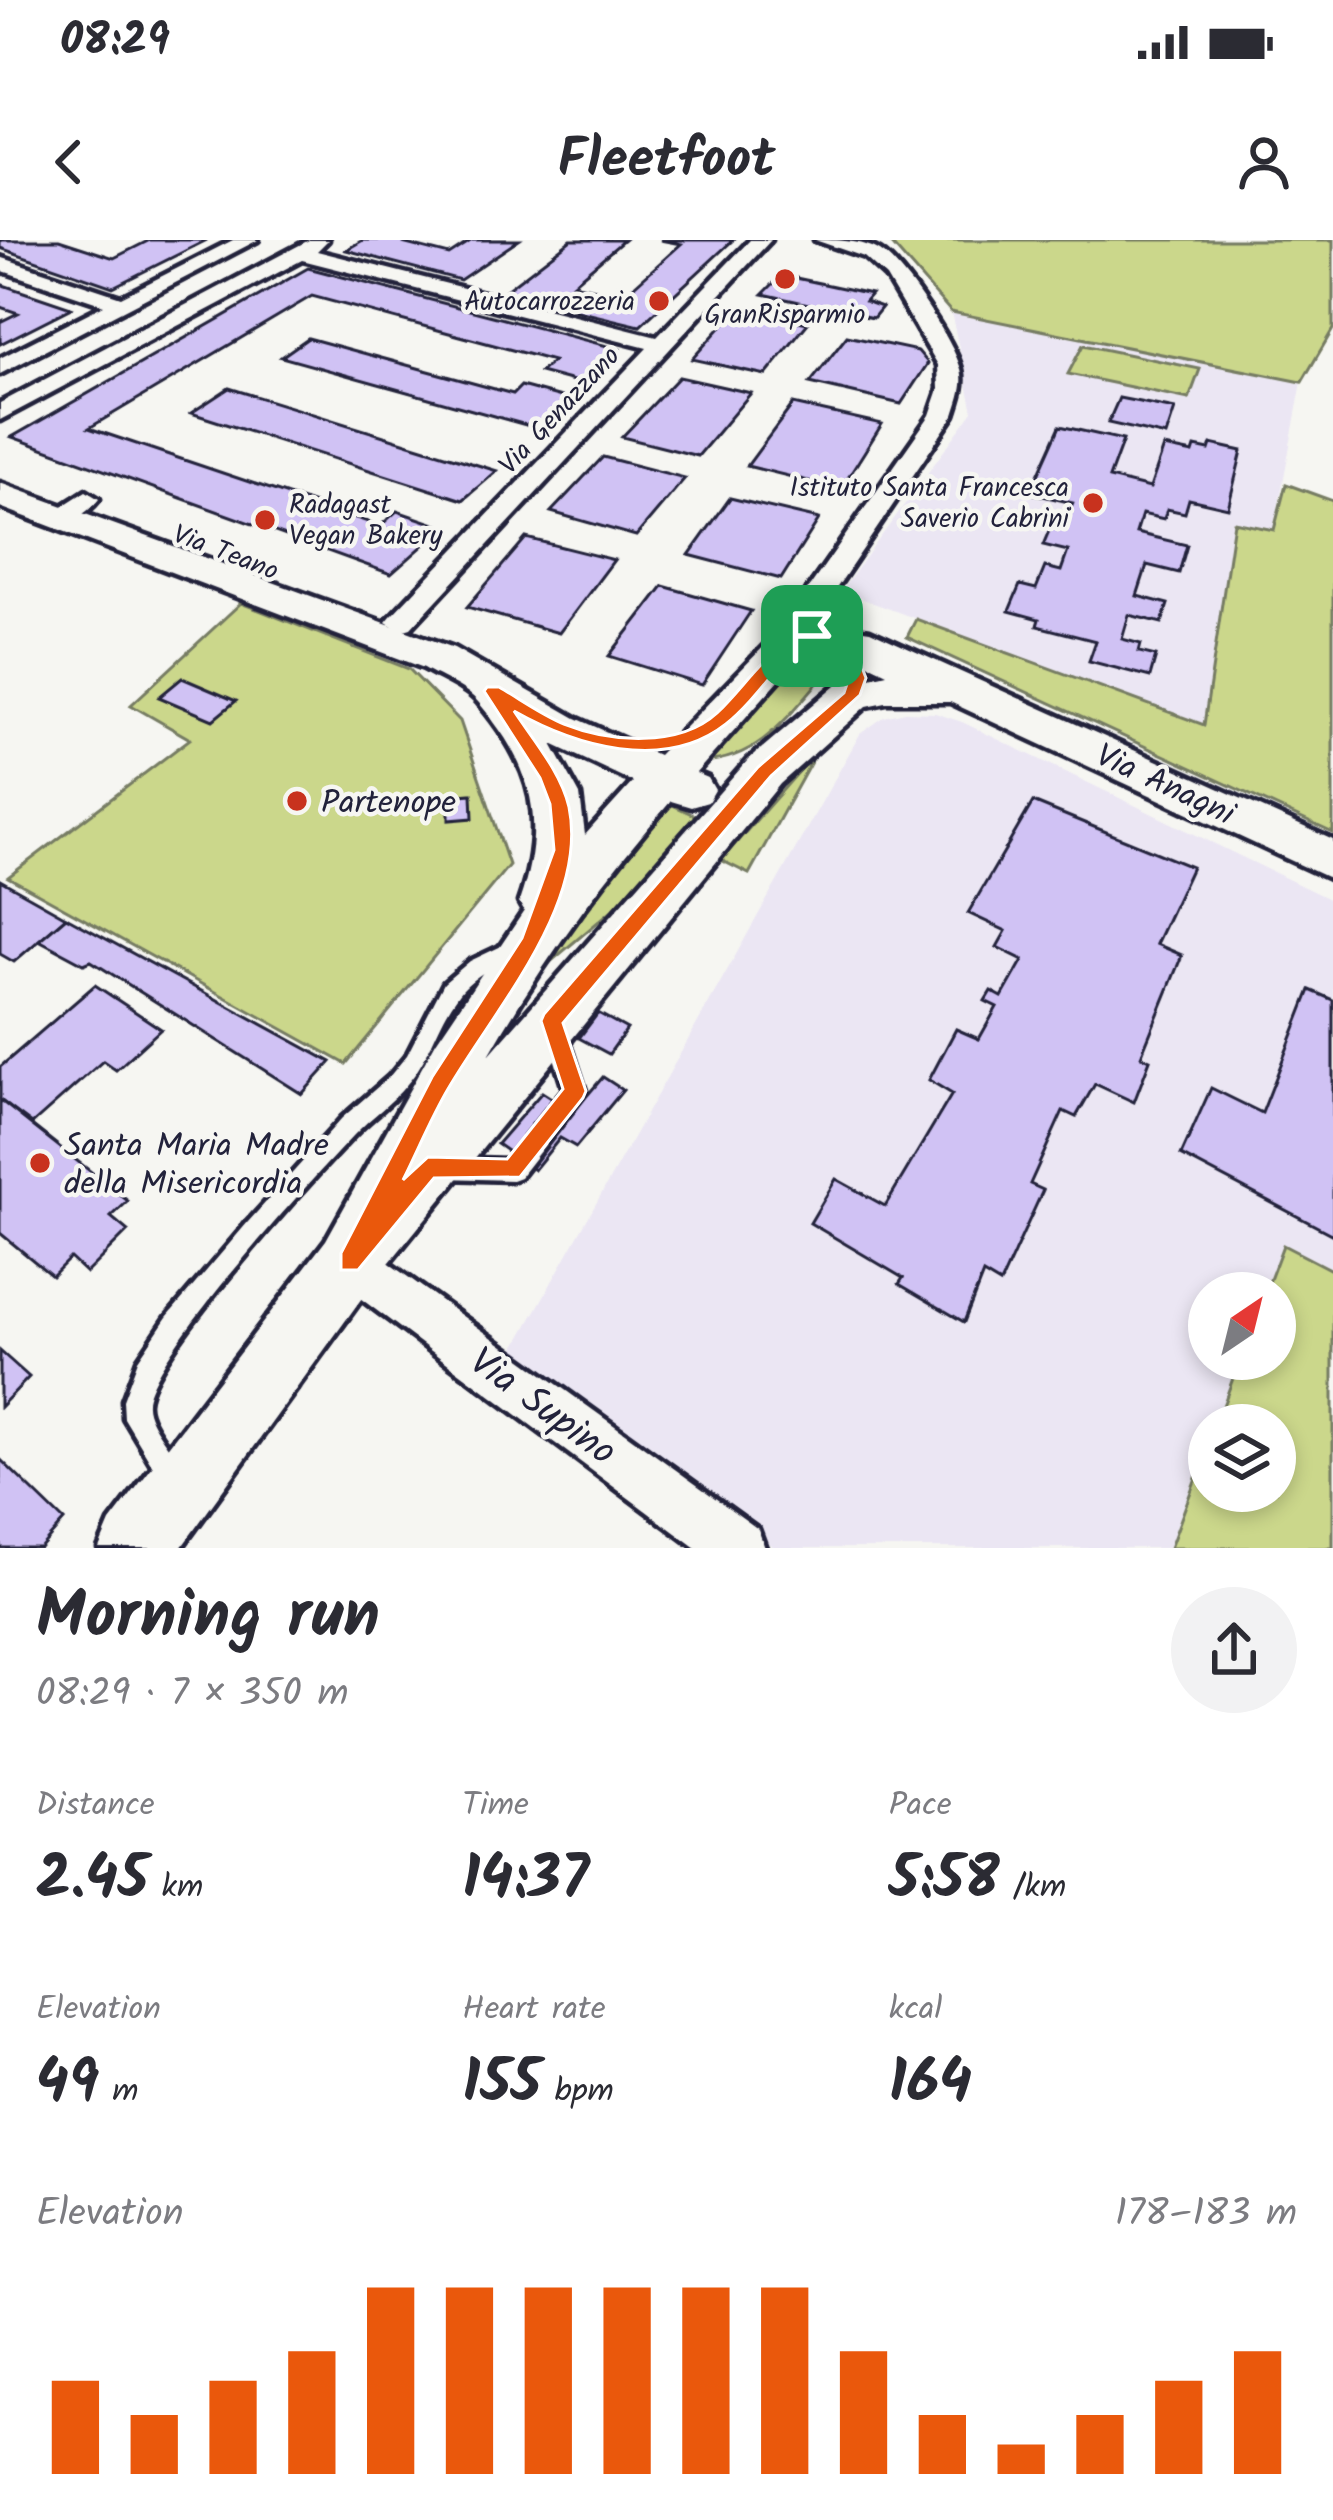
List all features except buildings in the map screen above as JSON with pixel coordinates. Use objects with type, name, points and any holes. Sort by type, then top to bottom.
[{"type":"street","points":[[0,367],[248,240]]},
{"type":"street","points":[[0,412],[323,240]]},
{"type":"street","name":"Via Genazzano","points":[[401,622],[760,240]]},
{"type":"street","points":[[812,636],[808,616],[815,594],[950,397],[949,365],[919,310],[879,258],[824,240]]},
{"type":"street","points":[[300,253],[663,345]]},
{"type":"street","points":[[0,263],[122,304]]},
{"type":"street","name":"Via Teano","points":[[0,468],[73,508],[439,658],[493,691],[541,763],[562,818],[564,850],[531,941]]},
{"type":"street","name":"Via Teano","points":[[0,494],[73,508],[401,622],[439,658]]},
{"type":"street","points":[[136,1548],[349,1262],[428,1167],[764,772],[852,695],[858,678],[850,656],[812,636],[789,644],[596,856],[531,941],[440,1084],[349,1262]]},
{"type":"street","name":"Via Anagni","points":[[812,636],[855,641],[1333,861]]},
{"type":"street","name":"Via Anagni","points":[[852,695],[915,687],[999,706]]},
{"type":"street","points":[[493,691],[664,780],[715,792],[764,772]]},
{"type":"street","points":[[560,729],[635,746],[672,742],[718,722]]},
{"type":"street","name":"Via Supino","points":[[349,1262],[739,1548]]},
{"type":"lane","points":[[182,1487],[136,1418],[139,1383],[146,1369],[175,1325],[256,1230],[349,1125],[414,1061],[462,976],[531,941]]},
{"type":"shaded area","name":"Istituto Santa Francesca Saverio Cabrini","points":[[951,312],[1302,382],[1274,530],[1234,523],[1204,725],[841,591],[973,411]]},
{"type":"shaded area","points":[[935,713],[962,722],[1333,901],[1333,1271],[1283,1246],[1273,1272],[1188,1272],[1188,1380],[1232,1380],[1224,1404],[1188,1404],[1188,1500],[1170,1548],[775,1548],[508,1360],[860,734],[884,717]]},
{"type":"green space","points":[[888,240],[1333,240],[1333,329],[1302,382],[951,312]]},
{"type":"green space","points":[[1083,345],[1200,369],[1189,399],[1068,374]]},
{"type":"green space","points":[[1286,484],[1333,501],[1333,833],[907,637],[916,619],[1204,725],[1234,522],[1274,530]]},
{"type":"green space","name":"Partenope","points":[[241,603],[409,669],[460,721],[509,865],[346,1064],[8,877],[190,739],[131,705]]},
{"type":"green space","points":[[816,657],[827,672],[773,731],[742,752],[702,762],[796,660]]},
{"type":"green space","points":[[817,751],[749,874],[721,860]]},
{"type":"green space","points":[[666,802],[698,817],[617,906],[548,964],[602,872]]},
{"type":"green space","points":[[1283,1245],[1333,1271],[1333,1548],[1170,1548],[1188,1500],[1188,1512],[1296,1512],[1296,1404],[1224,1404],[1232,1380],[1296,1380],[1296,1272],[1273,1272]]},
{"type":"place","name":"GranRisparmio","points":[[785,279]]},
{"type":"place","name":"Autocarrozzeria","points":[[659,301]]},
{"type":"place","name":"Istituto Santa Francesca Saverio Cabrini","points":[[1093,503]]},
{"type":"place","name":"Radagast Vegan Bakery","points":[[265,520]]},
{"type":"place","name":"Partenope","points":[[297,801]]},
{"type":"place","name":"Santa Maria Madre della Misericordia","points":[[40,1163]]},
{"type":"route","points":[[812,636],[850,656],[858,678],[852,695],[764,772],[552,1021],[575,1091],[512,1169],[428,1167],[349,1262],[440,1084],[531,941],[564,850],[559,804],[548,777],[493,691],[560,729],[635,746],[672,742],[718,722],[789,644],[812,636]]}]
